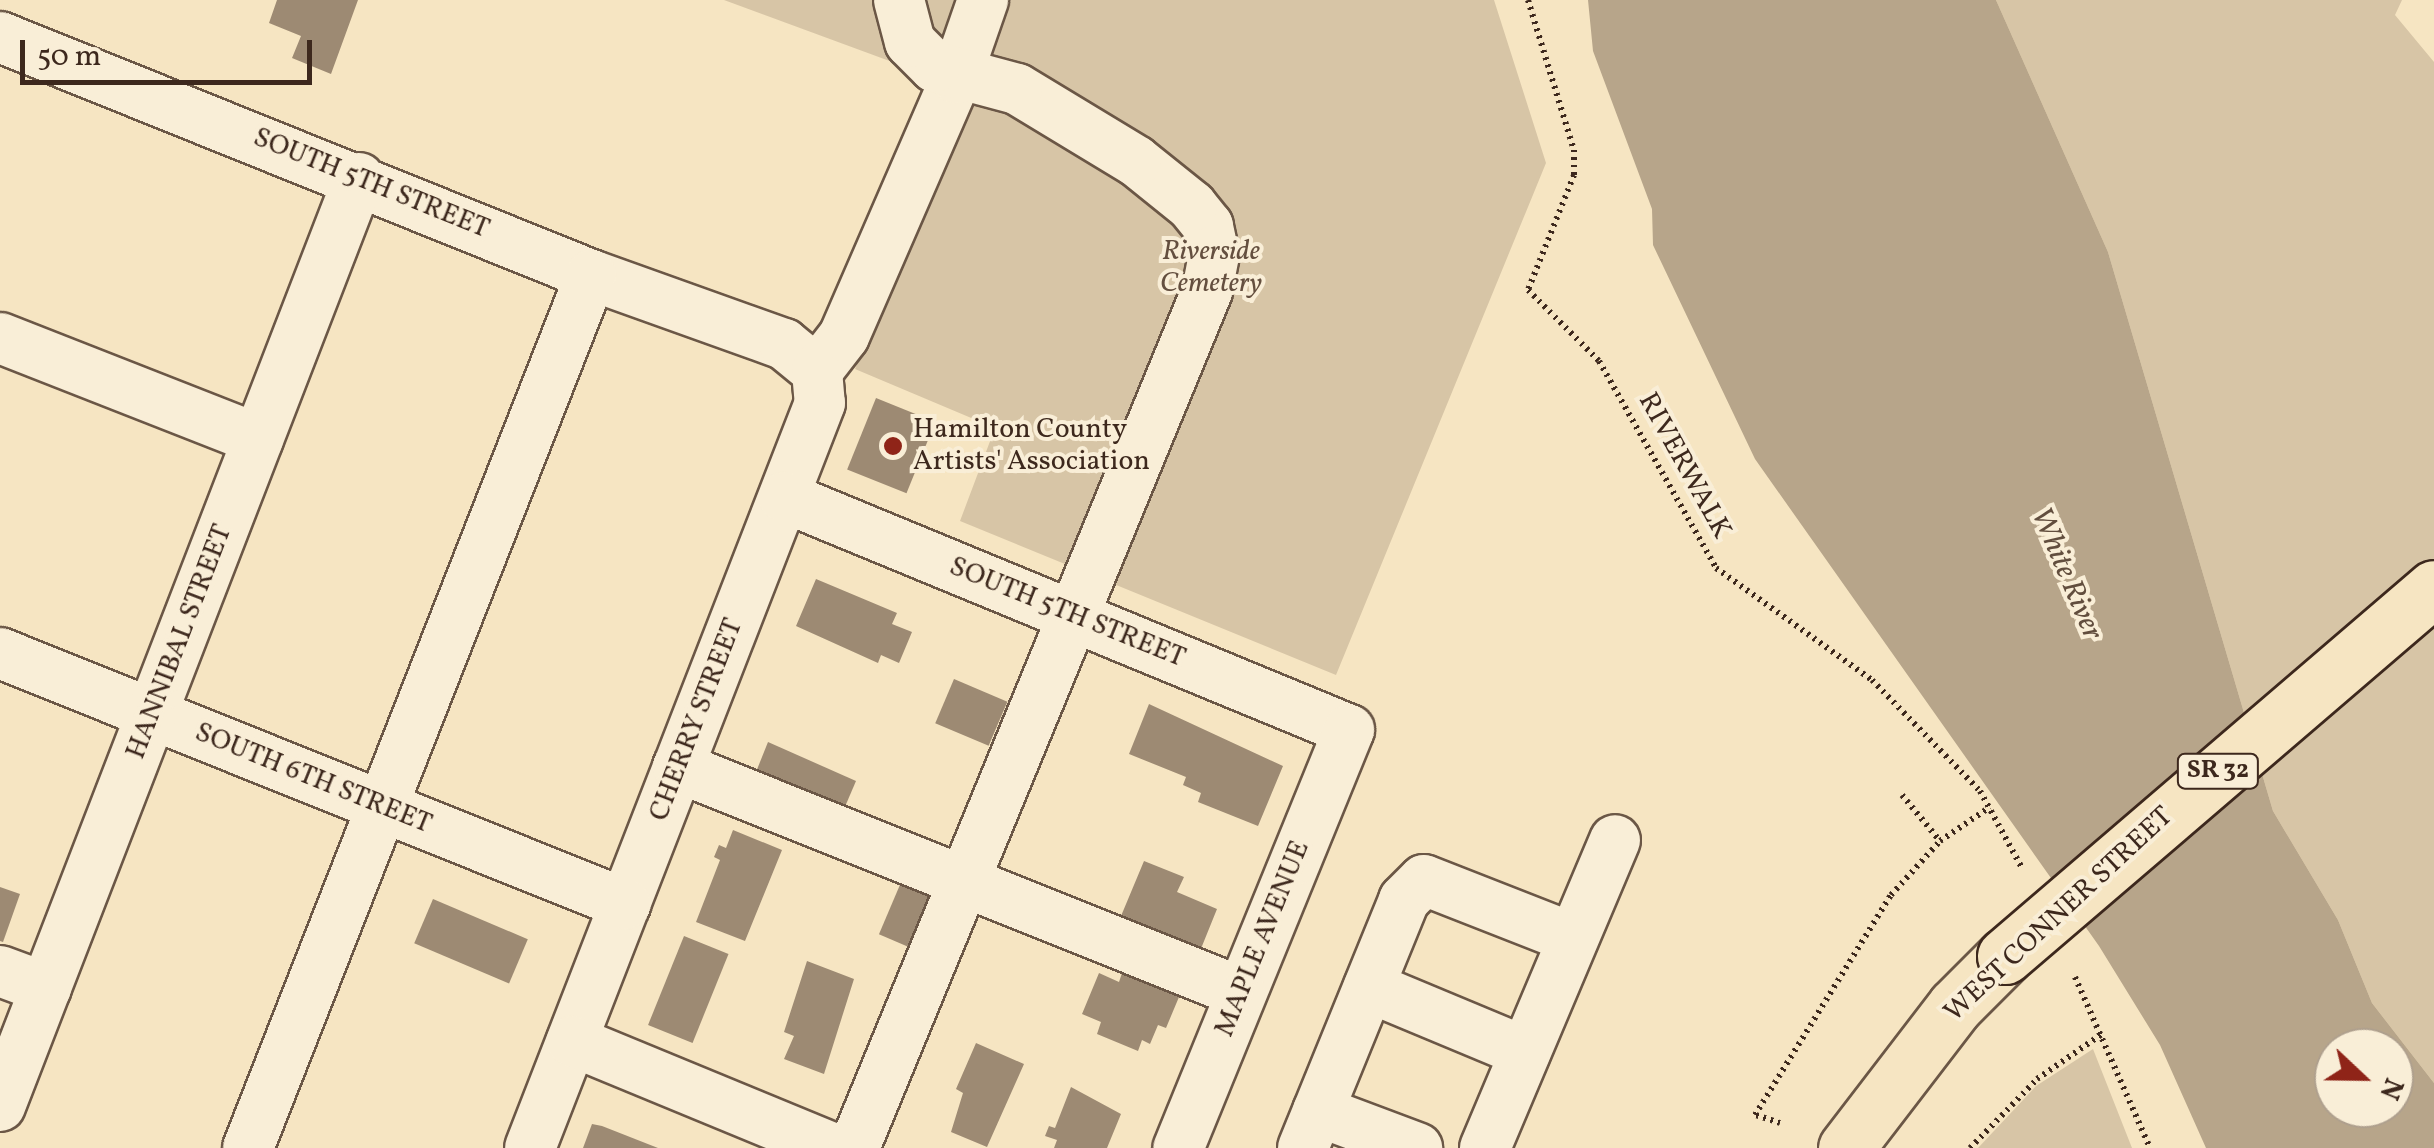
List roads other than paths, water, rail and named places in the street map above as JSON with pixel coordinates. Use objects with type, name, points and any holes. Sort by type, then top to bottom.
[{"type":"main road","name":"WEST CONNER STREET","points":[[1846,1148],[1955,1006],[2005,956],[2434,588]]},
{"type":"street","points":[[854,1148],[1207,290],[1214,255],[1208,226],[1136,160],[1061,110],[1018,90],[956,78],[910,42],[899,0]]},
{"type":"street","points":[[817,371],[844,336],[956,78],[983,0]]},
{"type":"street","name":"SOUTH 5TH STREET","points":[[0,37],[360,178],[591,275],[784,344],[817,371]]},
{"type":"street","name":"HANNIBAL STREET","points":[[0,1106],[23,980],[152,714],[360,178]]},
{"type":"street","points":[[248,1148],[591,275]]},
{"type":"street","points":[[0,338],[258,439]]},
{"type":"street","name":"CHERRY STREET","points":[[530,1148],[820,404],[817,371]]},
{"type":"street","name":"SOUTH 5TH STREET","points":[[784,496],[1349,730]]},
{"type":"street","name":"SOUTH 6TH STREET","points":[[0,653],[625,904]]},
{"type":"street","name":"MAPLE AVENUE","points":[[1178,1148],[1349,730]]},
{"type":"street","points":[[678,767],[1240,992]]},
{"type":"street","points":[[1486,1148],[1614,840]]},
{"type":"street","points":[[1418,1148],[1310,1129],[1404,900],[1424,880],[1572,938]]},
{"type":"street","points":[[1369,987],[1525,1052]]},
{"type":"street","points":[[572,1041],[831,1148]]},
{"type":"water","name":"White River","points":[[1588,0],[1996,0],[2108,252],[2273,811],[2338,920],[2372,1003],[2391,1028],[2314,1028],[2314,1128],[2414,1128],[2414,1057],[2434,1083],[2434,1148],[2206,1148],[2160,1045],[2099,946],[1755,459],[1653,245],[1652,209],[1593,51]]},
{"type":"place","name":"Hamilton County Artists' Association","points":[[893,446]]},
{"type":"park label","name":"Riverside Cemetery","points":[[1211,268]]}]
